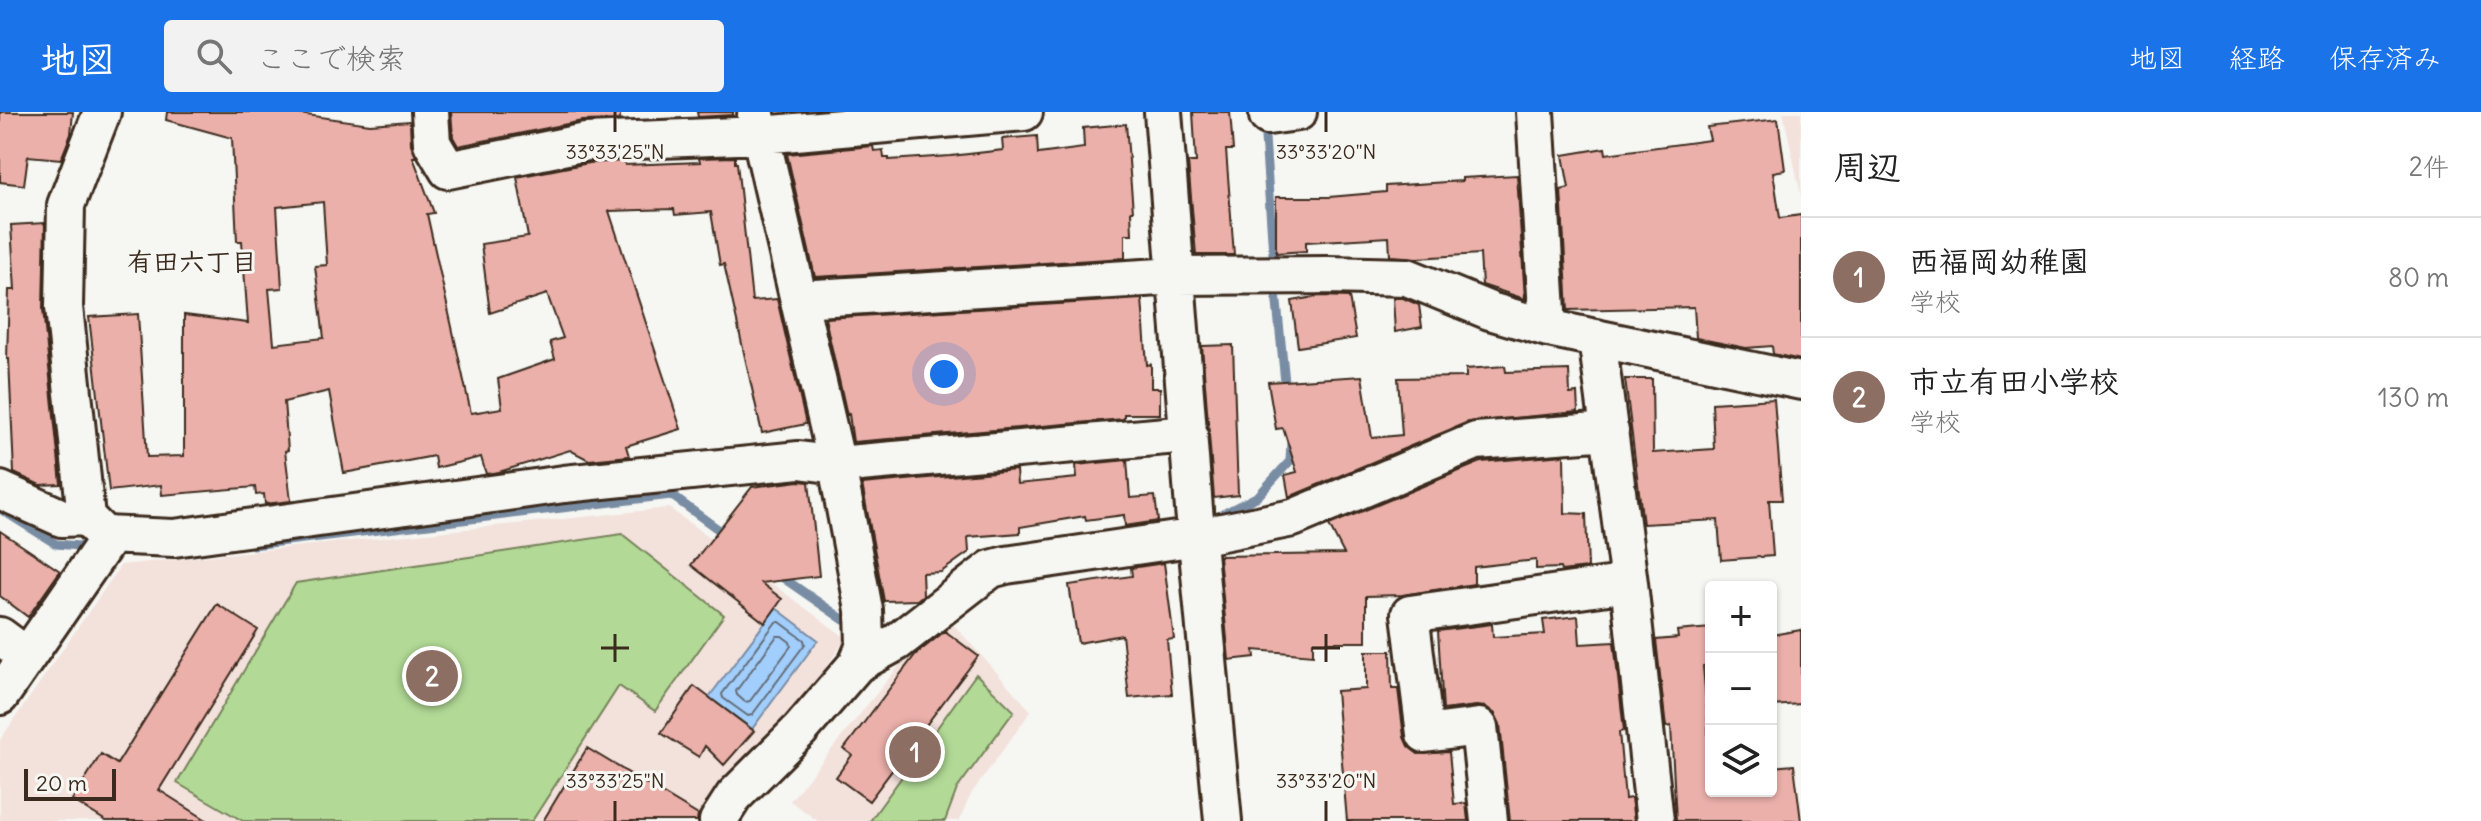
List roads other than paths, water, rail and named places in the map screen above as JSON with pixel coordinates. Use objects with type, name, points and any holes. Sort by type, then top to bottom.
[{"type":"street","points":[[0,696],[14,646],[97,538],[64,307],[66,205],[102,112]]},
{"type":"street","points":[[430,112],[432,143],[448,170],[586,142],[758,124],[1024,112]]},
{"type":"street","points":[[1163,112],[1223,821]]},
{"type":"street","points":[[1535,112],[1548,328]]},
{"type":"street","points":[[718,821],[734,796],[800,730],[862,640],[837,465],[758,124]]},
{"type":"street","points":[[799,299],[1177,276],[1407,277],[1490,311],[1548,328],[1800,391]]},
{"type":"street","points":[[1597,338],[1629,583],[1655,821]]},
{"type":"street","points":[[862,640],[897,642],[991,569],[1196,523],[1293,518],[1476,441],[1610,431]]},
{"type":"street","points":[[0,490],[62,518],[97,538],[174,538],[564,484],[799,460],[837,465],[1189,434]]},
{"type":"street","points":[[1489,821],[1479,727],[1425,734],[1410,614],[1629,583]]},
{"type":"water","points":[[776,608],[818,640],[752,729],[709,697]]},
{"type":"waterway","points":[[1264,123],[1274,268]]},
{"type":"waterway","points":[[1275,283],[1286,392]]},
{"type":"waterway","points":[[1217,517],[1258,496],[1290,461],[1291,442]]},
{"type":"waterway","points":[[253,545],[671,495],[726,535]]},
{"type":"waterway","points":[[0,509],[56,544],[91,547]]},
{"type":"waterway","points":[[776,573],[844,620],[858,623]]},
{"type":"place","name":"市立有田小学校","points":[[432,676]]},
{"type":"place","name":"西福岡幼稚園","points":[[915,752]]},
{"type":"district","name":"有田六丁目","points":[[192,261]]}]
